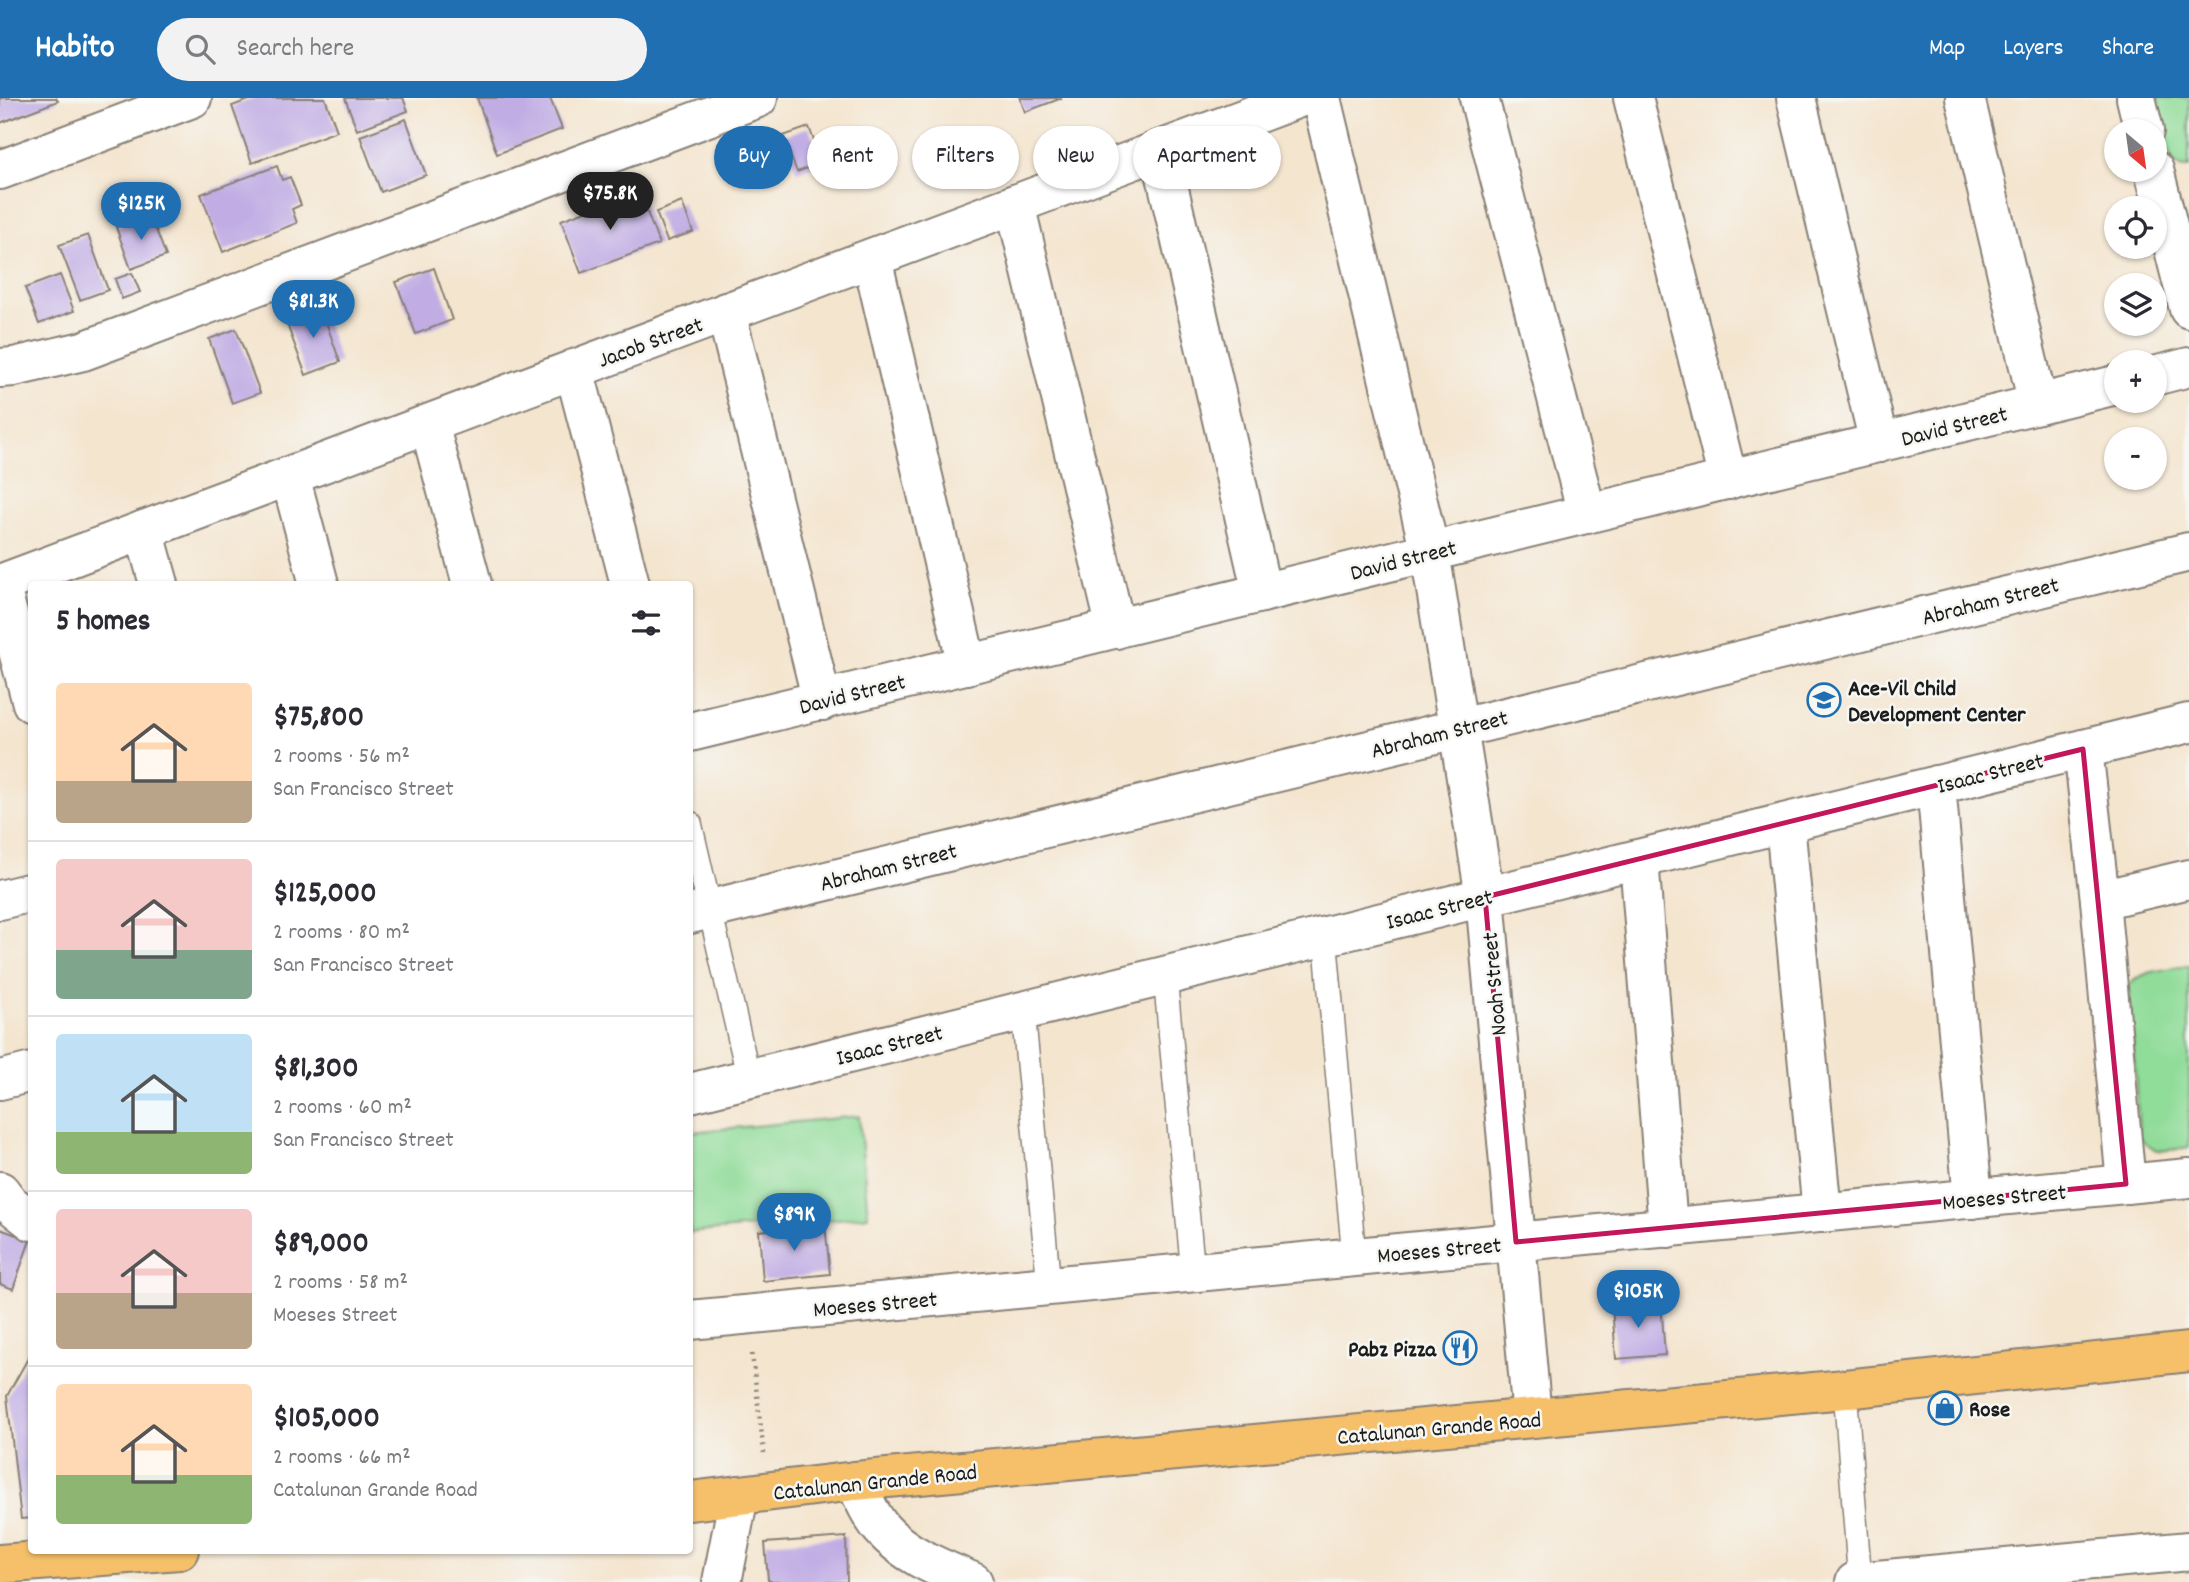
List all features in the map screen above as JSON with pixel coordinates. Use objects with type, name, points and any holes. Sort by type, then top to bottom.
[{"type":"main road","name":"Catalunan Grande Road","points":[[693,1501],[855,1481],[1845,1389],[2189,1352]]},
{"type":"main road","points":[[0,1564],[128,1554]]},
{"type":"street","points":[[0,170],[192,98]]},
{"type":"street","points":[[0,368],[83,351],[682,111],[758,98]]},
{"type":"street","name":"Jacob Street","points":[[1224,126],[1299,98]]},
{"type":"street","name":"Noah Street","points":[[1321,98],[1430,552],[1485,897],[1532,1418]]},
{"type":"street","points":[[1479,98],[1587,514]]},
{"type":"street","points":[[1633,98],[1728,480]]},
{"type":"street","points":[[1796,98],[1879,443]]},
{"type":"street","points":[[1965,98],[2038,404]]},
{"type":"street","points":[[2136,98],[2141,119]]},
{"type":"street","name":"Jacob Street","points":[[0,584],[1133,160]]},
{"type":"street","points":[[2168,185],[2189,309]]},
{"type":"street","points":[[1169,189],[1262,593]]},
{"type":"street","points":[[1015,204],[1116,629]]},
{"type":"street","points":[[872,258],[967,665]]},
{"type":"street","points":[[726,312],[822,701]]},
{"type":"street","points":[[2167,373],[2189,367]]},
{"type":"street","points":[[573,369],[629,581]]},
{"type":"street","name":"David Street","points":[[693,731],[2104,388]]},
{"type":"street","points":[[429,424],[470,581]]},
{"type":"street","points":[[290,476],[318,581]]},
{"type":"street","points":[[144,530],[158,581]]},
{"type":"street","name":"Abraham Street","points":[[700,911],[2189,552]]},
{"type":"street","points":[[0,584],[28,689]]},
{"type":"street","name":"Isaac Street","points":[[693,1092],[2189,723]]},
{"type":"street","points":[[2083,749],[2126,1184]]},
{"type":"street","points":[[1936,785],[1973,1199]]},
{"type":"street","points":[[1785,823],[1822,1213]]},
{"type":"street","points":[[1639,859],[1668,1228]]},
{"type":"street","points":[[2100,900],[2189,879]]},
{"type":"street","points":[[0,900],[28,893]]},
{"type":"street","points":[[0,1080],[28,1073]]},
{"type":"street","name":"Moeses Street","points":[[693,1320],[2189,1178]]},
{"type":"street","points":[[0,1191],[9,1203],[28,1218]]},
{"type":"street","points":[[855,1481],[866,1506],[882,1529],[901,1545],[933,1565],[973,1582]]},
{"type":"street","points":[[722,1582],[753,1493]]},
{"type":"street","points":[[1857,1582],[2189,1551]]},
{"type":"lane","points":[[693,849],[700,911],[749,1079]]},
{"type":"lane","points":[[1325,936],[1354,1258]]},
{"type":"lane","points":[[1165,976],[1193,1273]]},
{"type":"lane","points":[[1023,1011],[1049,1286]]},
{"type":"lane","points":[[1845,1389],[1857,1582]]},
{"type":"path","points":[[748,1315],[753,1493]]},
{"type":"highlighted area","points":[[2083,749],[2126,1184],[1516,1242],[1485,897]]},
{"type":"green space","points":[[2154,98],[2189,98],[2189,168],[2181,167],[2168,152],[2167,119],[2159,119]]},
{"type":"green space","points":[[2189,965],[2189,1147],[2154,1149],[2143,1141],[2139,1133],[2129,986],[2148,973]]},
{"type":"green space","points":[[859,1116],[868,1216],[693,1233],[693,1132]]},
{"type":"building","points":[[0,98],[56,98],[58,101],[0,123]]},
{"type":"building","points":[[254,98],[325,98],[337,131],[252,163],[232,106]]},
{"type":"building","points":[[345,98],[403,98],[408,111],[357,130]]},
{"type":"building","points":[[477,98],[550,98],[562,129],[497,154]]},
{"type":"building","points":[[1020,98],[1062,98],[1025,112]]},
{"type":"building","points":[[406,119],[426,175],[381,192],[360,136]]},
{"type":"building","points":[[807,128],[807,168],[797,172],[793,162],[793,133]]},
{"type":"building","points":[[277,166],[282,180],[290,177],[301,205],[292,209],[297,223],[223,252],[201,194]]},
{"type":"building","points":[[639,191],[659,244],[581,273],[561,220]]},
{"type":"building","points":[[682,202],[693,232],[667,241],[656,212]]},
{"type":"building","points":[[150,214],[166,256],[131,269],[116,227]]},
{"type":"building","points":[[88,235],[108,290],[80,300],[59,245]]},
{"type":"building","points":[[434,268],[452,320],[416,334],[396,282]]},
{"type":"building","points":[[132,273],[140,292],[122,299],[115,279]]},
{"type":"building","points":[[60,275],[74,311],[39,324],[25,288]]},
{"type":"building","points":[[320,305],[340,362],[306,375],[285,319]]},
{"type":"building","points":[[236,329],[260,393],[232,403],[209,339]]},
{"type":"building","points":[[825,1224],[830,1274],[763,1281],[759,1231]]},
{"type":"building","points":[[0,1229],[28,1239],[28,1246],[13,1289],[0,1284]]},
{"type":"building","points":[[1661,1302],[1665,1355],[1616,1359],[1612,1306]]},
{"type":"building","points":[[28,1358],[28,1518],[21,1519],[7,1396]]},
{"type":"building","points":[[846,1537],[847,1582],[768,1580],[765,1543]]},
{"type":"place","name":"Ace-Vil Child Development Center","points":[[1824,700]]},
{"type":"place","name":"Pabz Pizza","points":[[1460,1348]]},
{"type":"place","name":"Rose","points":[[1945,1408]]}]
